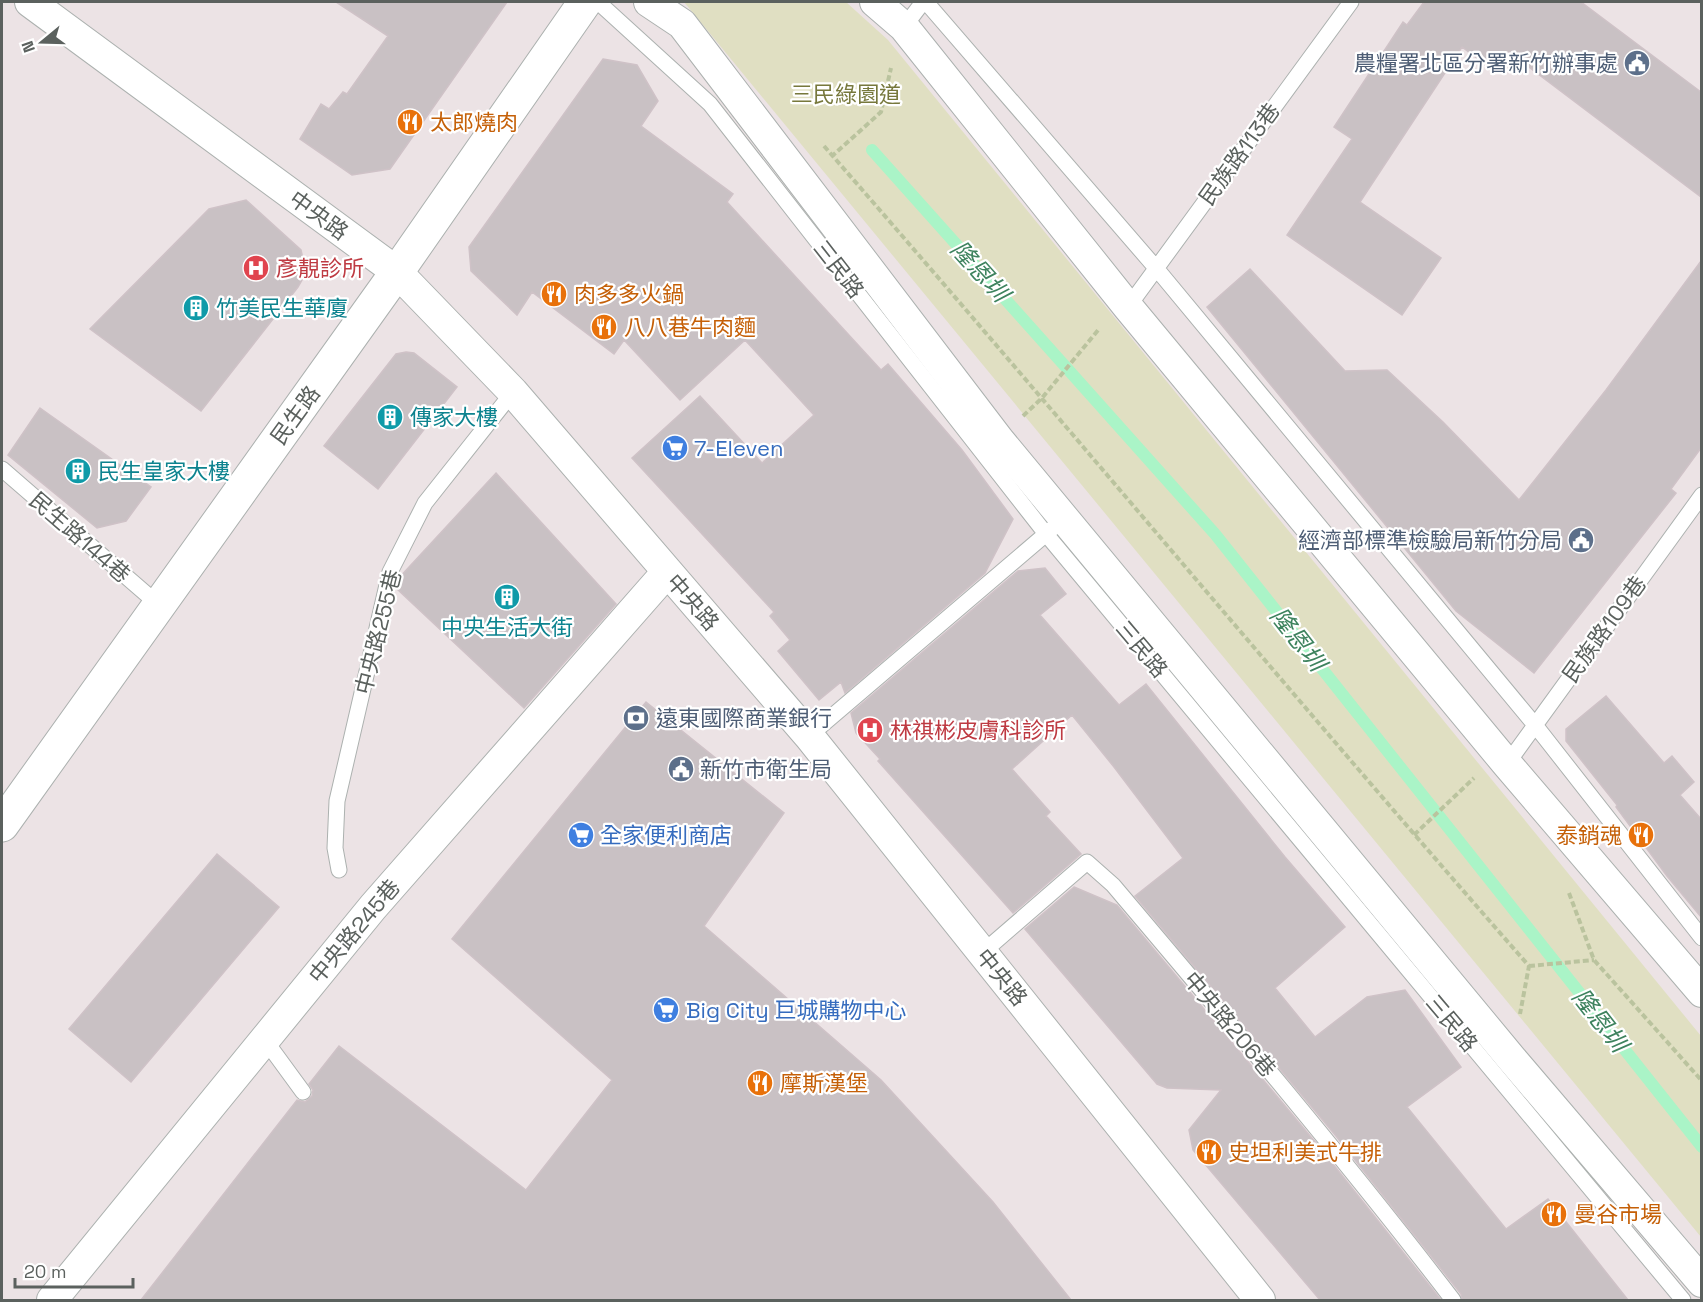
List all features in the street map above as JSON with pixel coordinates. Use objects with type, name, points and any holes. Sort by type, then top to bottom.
[{"type":"street","name":"中央路","points":[[30,2],[396,272],[513,392],[809,736],[1260,1300]]},
{"type":"street","name":"民生路","points":[[2,825],[396,272],[585,2]]},
{"type":"street","name":"三民路","points":[[649,2],[682,24],[999,440],[1055,526],[1401,944],[1511,1058],[1701,1282]]},
{"type":"street","points":[[875,2],[904,27],[1128,307],[1507,764],[1701,992]]},
{"type":"street","name":"中央路245巷","points":[[52,1300],[373,908],[667,572]]},
{"type":"lane","name":"三民路","points":[[598,2],[710,104],[1055,526]]},
{"type":"lane","points":[[904,27],[924,2],[1156,268],[1535,725],[1701,938]]},
{"type":"lane","name":"民族路113巷","points":[[1128,307],[1351,2]]},
{"type":"lane","name":"中央路255巷","points":[[339,870],[335,848],[337,801],[390,572],[425,503],[513,392]]},
{"type":"lane","name":"民生路144巷","points":[[2,470],[159,605]]},
{"type":"lane","name":"民族路109巷","points":[[1507,764],[1701,495]]},
{"type":"lane","points":[[809,736],[1055,526]]},
{"type":"lane","name":"中央路206巷","points":[[982,953],[1087,862],[1113,885],[1260,1059],[1385,1212],[1453,1300]]},
{"type":"lane","name":"三民路","points":[[1401,944],[1683,1300]]},
{"type":"lane","points":[[265,1040],[303,1092]]},
{"type":"path","points":[[804,186],[832,156],[881,112],[904,27]]},
{"type":"path","points":[[832,156],[1529,966]]},
{"type":"path","points":[[1042,398],[1080,354]]},
{"type":"path","points":[[1473,779],[1480,788]]},
{"type":"path","points":[[1414,835],[1467,783]]},
{"type":"path","points":[[1568,892],[1594,960],[1701,1081]]},
{"type":"path","points":[[1529,966],[1594,960]]},
{"type":"path","points":[[1511,1058],[1529,966]]},
{"type":"green space","name":"三民綠園道","points":[[684,2],[846,2],[888,40],[1701,1036],[1701,1237]]},
{"type":"building","points":[[336,2],[507,2],[390,169],[352,175],[300,139],[321,104],[329,109],[343,92],[347,94],[388,36]]},
{"type":"building","points":[[1424,2],[1581,2],[1701,92],[1701,197],[1509,52],[1495,72],[1462,47],[1360,202],[1441,258],[1402,315],[1287,235],[1352,139],[1334,127],[1403,22],[1407,25]]},
{"type":"building","points":[[603,59],[637,65],[658,101],[641,126],[733,194],[727,202],[881,370],[888,364],[962,450],[1013,519],[985,573],[845,693],[841,682],[819,700],[778,651],[790,640],[770,616],[774,612],[632,458],[700,396],[762,463],[814,415],[745,340],[680,400],[624,340],[614,354],[532,292],[517,315],[471,271],[469,247]]},
{"type":"building","name":"竹美民生華廈","points":[[246,200],[301,250],[306,273],[298,287],[201,411],[90,329],[209,209]]},
{"type":"building","points":[[1701,261],[1701,448],[1671,489],[1676,493],[1534,673],[1456,611],[1207,307],[1250,269],[1345,371],[1387,370],[1443,422],[1519,500],[1606,390]]},
{"type":"building","name":"傳家大樓","points":[[414,353],[457,387],[378,489],[324,446],[396,354]]},
{"type":"building","name":"民生皇家大樓","points":[[40,408],[151,487],[126,521],[97,528],[8,455]]},
{"type":"building","name":"中央生活大街","points":[[496,473],[616,604],[524,708],[396,588],[399,578]]},
{"type":"building","points":[[1045,568],[1066,594],[1040,615],[1119,705],[1146,684],[1285,857],[1345,927],[1275,988],[1315,1037],[1367,997],[1405,990],[1461,1067],[1407,1107],[1506,1229],[1548,1199],[1628,1300],[1462,1300],[1461,1294],[1336,1136],[1135,896],[1183,858],[1072,715],[1012,769],[1050,812],[1046,816],[1081,854],[1013,913],[878,761],[880,759],[856,733],[851,713],[1018,571]]},
{"type":"building","points":[[1606,696],[1664,763],[1672,756],[1694,782],[1680,795],[1701,819],[1701,917],[1667,876],[1616,807],[1617,805],[1566,741],[1566,729]]},
{"type":"building","name":"Big City 巨城購物中心","points":[[646,702],[784,813],[704,926],[881,1080],[993,1202],[1071,1300],[141,1300],[297,1100],[305,1102],[312,1096],[313,1090],[309,1084],[339,1046],[526,1190],[612,1080],[452,939]]},
{"type":"building","points":[[217,854],[279,907],[131,1082],[69,1029]]},
{"type":"building","points":[[1074,887],[1117,905],[1321,1149],[1441,1300],[1320,1300],[1193,1150],[1189,1130],[1221,1090],[1167,1088],[1157,1084],[1025,929]]},
{"type":"waterway","name":"隆恩圳","points":[[872,150],[1215,534],[1702,1147]]},
{"type":"place","name":"農糧署北區分署新竹辦事處","points":[[1637,63]]},
{"type":"place","name":"太郎燒肉","points":[[410,122]]},
{"type":"place","name":"彥靚診所","points":[[256,268]]},
{"type":"place","name":"肉多多火鍋","points":[[554,294]]},
{"type":"place","name":"竹美民生華廈","points":[[196,308]]},
{"type":"place","name":"八八巷牛肉麵","points":[[604,327]]},
{"type":"place","name":"傳家大樓","points":[[390,417]]},
{"type":"place","name":"7-Eleven","points":[[675,448]]},
{"type":"place","name":"民生皇家大樓","points":[[78,471]]},
{"type":"place","name":"經濟部標準檢驗局新竹分局","points":[[1581,540]]},
{"type":"place","name":"中央生活大街","points":[[507,597]]},
{"type":"place","name":"遠東國際商業銀行","points":[[636,718]]},
{"type":"place","name":"林祺彬皮膚科診所","points":[[870,730]]},
{"type":"place","name":"新竹市衛生局","points":[[681,769]]},
{"type":"place","name":"全家便利商店","points":[[581,835]]},
{"type":"place","name":"泰銷魂","points":[[1641,835]]},
{"type":"place","name":"Big City 巨城購物中心","points":[[666,1010]]},
{"type":"place","name":"摩斯漢堡","points":[[760,1083]]},
{"type":"place","name":"史坦利美式牛排","points":[[1209,1152]]},
{"type":"place","name":"曼谷市場","points":[[1554,1214]]}]
